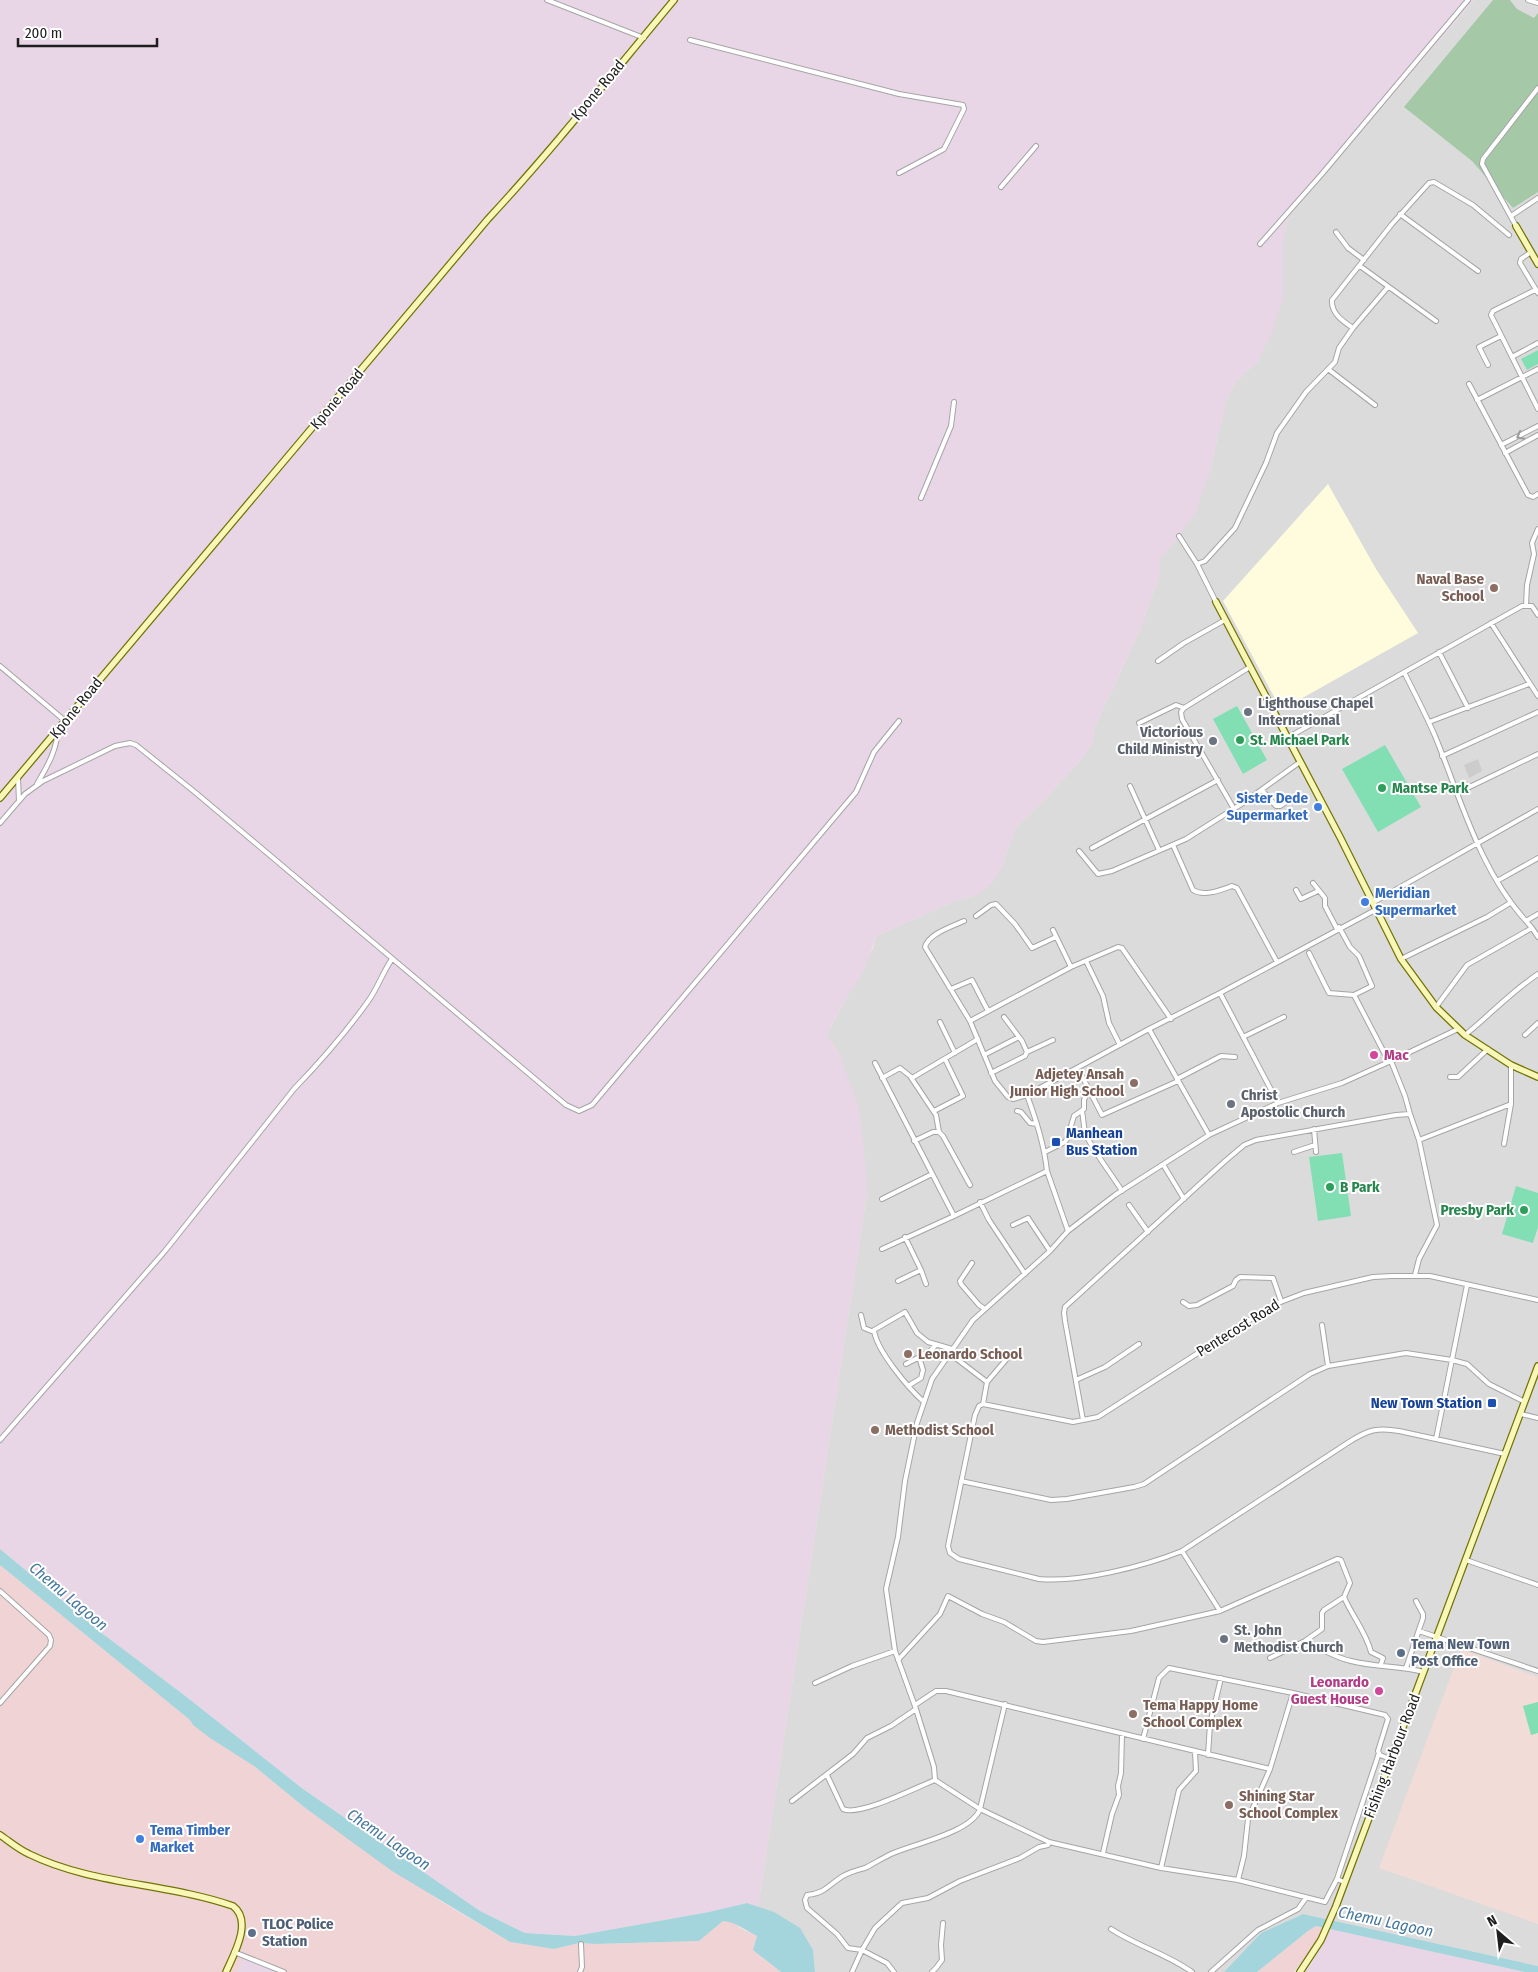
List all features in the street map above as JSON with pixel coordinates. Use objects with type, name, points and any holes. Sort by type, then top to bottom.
[{"type":"street","points":[[547,0],[644,38]]},
{"type":"street","name":"Kpone Road","points":[[0,798],[488,219],[644,38],[674,0]]},
{"type":"street","points":[[1260,244],[1468,0]]},
{"type":"street","points":[[1528,0],[1538,3]]},
{"type":"street","points":[[690,40],[899,94],[963,105],[964,109],[944,149],[899,173]]},
{"type":"street","points":[[1538,88],[1493,146],[1482,164],[1538,264]]},
{"type":"street","points":[[1001,187],[1036,146]]},
{"type":"street","points":[[1353,328],[1334,312],[1331,306],[1332,300],[1400,214],[1425,186],[1434,182],[1473,204],[1509,235]]},
{"type":"street","points":[[1511,216],[1538,198]]},
{"type":"street","points":[[1400,214],[1478,272]]},
{"type":"street","points":[[1336,232],[1348,248],[1364,260]]},
{"type":"street","points":[[1531,252],[1520,260],[1537,292],[1491,312],[1491,315],[1538,409]]},
{"type":"street","points":[[1360,266],[1436,321]]},
{"type":"street","points":[[1198,564],[1205,561],[1235,528],[1266,463],[1277,433],[1306,392],[1335,362],[1340,348],[1353,328],[1388,287]]},
{"type":"street","points":[[1488,365],[1479,347],[1501,336]]},
{"type":"street","points":[[1512,357],[1538,344]]},
{"type":"street","points":[[1328,369],[1375,405]]},
{"type":"street","points":[[1477,400],[1538,369]]},
{"type":"street","points":[[1469,384],[1528,495],[1533,497],[1538,494]]},
{"type":"street","points":[[921,498],[951,426],[954,402]]},
{"type":"street","points":[[1501,445],[1538,426]]},
{"type":"street","points":[[1506,453],[1538,435]]},
{"type":"street","points":[[1526,605],[1527,586],[1534,554],[1532,543],[1538,529]]},
{"type":"street","points":[[1179,536],[1198,564],[1225,620],[1374,902],[1400,959],[1436,1007],[1465,1035],[1511,1064],[1538,1077]]},
{"type":"street","points":[[1288,738],[1526,605],[1532,606],[1538,615]]},
{"type":"street","points":[[1158,661],[1184,643],[1225,620]]},
{"type":"street","points":[[1491,623],[1538,696]]},
{"type":"street","points":[[1439,652],[1468,708]]},
{"type":"street","points":[[0,666],[64,720]]},
{"type":"street","points":[[1234,809],[1182,719],[1181,712],[1184,708],[1250,667]]},
{"type":"street","points":[[1405,674],[1428,722],[1478,843],[1497,881],[1510,903],[1526,920],[1538,937]]},
{"type":"street","points":[[1428,722],[1529,684]]},
{"type":"street","points":[[1139,723],[1176,705],[1184,708]]},
{"type":"street","points":[[1442,756],[1538,712]]},
{"type":"street","points":[[0,823],[19,801],[36,786],[115,746],[130,743],[136,745],[196,793],[566,1105],[579,1111],[589,1108],[856,792],[874,752],[899,721]]},
{"type":"street","points":[[36,786],[54,756],[57,746],[58,728]]},
{"type":"street","points":[[1457,793],[1538,754]]},
{"type":"street","points":[[1079,851],[1098,874],[1112,871],[1173,845],[1234,809],[1300,762]]},
{"type":"street","points":[[19,775],[19,801]]},
{"type":"street","points":[[1092,848],[1218,780]]},
{"type":"street","points":[[1130,786],[1159,850]]},
{"type":"street","points":[[1262,790],[1271,802],[1277,806],[1286,802]]},
{"type":"street","points":[[1374,902],[1538,809]]},
{"type":"street","points":[[1173,845],[1193,890],[1197,892],[1217,891],[1232,886],[1237,888],[1277,962]]},
{"type":"street","points":[[1497,881],[1538,858]]},
{"type":"street","points":[[1309,953],[1330,994],[1354,995],[1372,986],[1359,956],[1350,947],[1338,928],[1325,906],[1324,898],[1313,883]]},
{"type":"street","points":[[1296,890],[1301,899],[1318,891]]},
{"type":"street","points":[[1400,959],[1487,917],[1510,903]]},
{"type":"street","points":[[976,916],[991,905],[996,904],[1015,924],[1032,948],[1056,938]]},
{"type":"street","points":[[964,921],[936,935],[926,943],[926,947],[970,1021],[991,1073],[1008,1097],[1015,1099],[1027,1095],[1338,928],[1377,909]]},
{"type":"street","points":[[1526,920],[1538,914]]},
{"type":"street","points":[[1436,1007],[1467,966],[1532,928]]},
{"type":"street","points":[[1053,930],[1071,967]]},
{"type":"street","points":[[970,1021],[1071,967],[1112,948],[1122,948],[1171,1018]]},
{"type":"street","points":[[0,1440],[160,1258],[294,1089],[317,1065],[360,1013],[392,959]]},
{"type":"street","points":[[1086,961],[1106,1003],[1109,1023],[1120,1045]]},
{"type":"street","points":[[1465,1035],[1523,984],[1538,974]]},
{"type":"street","points":[[951,989],[972,980],[988,1011]]},
{"type":"street","points":[[1220,993],[1278,1103]]},
{"type":"street","points":[[1354,995],[1406,1096],[1419,1140],[1437,1225],[1419,1259],[1414,1275]]},
{"type":"street","points":[[1004,1016],[1027,1052]]},
{"type":"street","points":[[1243,1037],[1284,1017]]},
{"type":"street","points":[[940,1022],[949,1038],[954,1053]]},
{"type":"street","points":[[1526,1035],[1538,1023]]},
{"type":"street","points":[[935,1780],[934,1767],[916,1707],[895,1651],[886,1589],[898,1537],[905,1482],[917,1423],[932,1378],[950,1351],[973,1320],[1026,1274],[1068,1231],[1122,1191],[1164,1166],[1209,1135],[1278,1103],[1342,1083],[1390,1062],[1458,1028]]},
{"type":"street","points":[[1149,1029],[1209,1135]]},
{"type":"street","points":[[984,1054],[1019,1037]]},
{"type":"street","points":[[912,1078],[978,1039]]},
{"type":"street","points":[[991,1073],[1025,1056],[1027,1052],[1053,1040]]},
{"type":"street","points":[[1450,1077],[1458,1077],[1488,1050]]},
{"type":"street","points":[[1082,1076],[1102,1115],[1177,1080],[1221,1056],[1234,1057]]},
{"type":"street","points":[[934,1111],[963,1096],[953,1072],[945,1059]]},
{"type":"street","points":[[875,1063],[954,1216]]},
{"type":"street","points":[[1504,1144],[1511,1104],[1511,1064]]},
{"type":"street","points":[[882,1078],[900,1068],[912,1078],[934,1111],[939,1132],[970,1185]]},
{"type":"street","points":[[1089,1089],[1084,1100],[1082,1112],[1086,1133],[1102,1163],[1122,1191]]},
{"type":"street","points":[[1027,1095],[1045,1152],[1046,1171],[1068,1231]]},
{"type":"street","points":[[1419,1140],[1511,1104]]},
{"type":"street","points":[[1017,1111],[1021,1112],[1030,1123],[1037,1124]]},
{"type":"street","points":[[1045,1152],[1065,1142],[1074,1116],[1082,1112]]},
{"type":"street","points":[[1083,1420],[1065,1321],[1065,1307],[1224,1162],[1250,1141],[1410,1114]]},
{"type":"street","points":[[1314,1129],[1316,1152]]},
{"type":"street","points":[[914,1141],[933,1132],[939,1132]]},
{"type":"street","points":[[1294,1152],[1315,1145]]},
{"type":"street","points":[[1164,1166],[1184,1199]]},
{"type":"street","points":[[882,1249],[1046,1171]]},
{"type":"street","points":[[882,1199],[932,1174]]},
{"type":"street","points":[[980,1202],[989,1220],[1026,1274]]},
{"type":"street","points":[[1129,1205],[1148,1232]]},
{"type":"street","points":[[1013,1225],[1028,1218],[1050,1251]]},
{"type":"street","points":[[905,1237],[926,1284]]},
{"type":"street","points":[[972,1262],[960,1281],[978,1305],[985,1309]]},
{"type":"street","points":[[898,1281],[921,1270]]},
{"type":"street","name":"Pentecost Road","points":[[983,1404],[1062,1421],[1072,1422],[1098,1417],[1281,1301],[1304,1292],[1373,1278],[1414,1275],[1430,1276],[1538,1300]]},
{"type":"street","points":[[1183,1302],[1188,1306],[1197,1305],[1233,1286],[1240,1277],[1272,1278],[1281,1301]]},
{"type":"street","points":[[1436,1439],[1467,1285]]},
{"type":"street","points":[[874,1332],[882,1324],[905,1312],[917,1333],[928,1342],[950,1351],[987,1382]]},
{"type":"street","points":[[861,1315],[864,1328],[874,1332],[882,1349],[908,1386],[924,1402]]},
{"type":"street","points":[[1322,1325],[1328,1366]]},
{"type":"street","points":[[1076,1380],[1106,1368],[1139,1344]]},
{"type":"street","points":[[906,1364],[933,1349],[936,1345]]},
{"type":"street","points":[[961,1481],[1051,1500],[1134,1487],[1144,1484],[1310,1374],[1328,1366],[1406,1353],[1467,1364],[1489,1384],[1525,1402]]},
{"type":"street","points":[[1010,1355],[987,1382],[983,1404],[979,1406],[974,1415],[948,1546],[950,1553],[959,1559],[1050,1580],[1116,1571],[1159,1560],[1182,1551],[1363,1433],[1384,1428],[1505,1454]]},
{"type":"street","points":[[908,1386],[921,1378],[923,1370],[919,1357]]},
{"type":"street","name":"Fishing Harbour Road","points":[[1300,1972],[1315,1951],[1336,1906],[1538,1366]]},
{"type":"street","points":[[1521,1414],[1538,1418]]},
{"type":"street","points":[[1182,1551],[1220,1611]]},
{"type":"street","points":[[898,1660],[940,1614],[948,1596],[1004,1622],[1036,1641],[1042,1642],[1131,1630],[1220,1611],[1337,1559],[1342,1562],[1350,1579],[1349,1587],[1344,1597],[1322,1613],[1322,1629],[1305,1641],[1270,1658]]},
{"type":"street","points":[[1466,1560],[1538,1585]]},
{"type":"street","points":[[0,1590],[49,1635],[52,1640],[50,1646],[0,1703]]},
{"type":"street","points":[[1344,1597],[1368,1642],[1371,1652],[1383,1658],[1381,1664]]},
{"type":"street","points":[[1406,1668],[1423,1616],[1416,1601]]},
{"type":"street","points":[[1418,1631],[1438,1636],[1538,1671]]},
{"type":"street","points":[[1305,1641],[1350,1661],[1381,1664],[1399,1669],[1406,1668],[1424,1672]]},
{"type":"street","points":[[815,1683],[852,1666],[895,1651]]},
{"type":"street","points":[[1143,1739],[1159,1678],[1166,1669],[1172,1668],[1385,1714],[1388,1719],[1379,1753],[1336,1879],[1325,1902]]},
{"type":"street","points":[[1208,1756],[1210,1724],[1221,1678]]},
{"type":"street","points":[[792,1802],[852,1754],[868,1738],[892,1726],[936,1691],[946,1691],[1005,1704],[1208,1756],[1270,1769]]},
{"type":"street","points":[[1238,1880],[1244,1856],[1248,1819],[1270,1769],[1293,1693]]},
{"type":"street","points":[[894,1972],[887,1963],[862,1950],[848,1948],[837,1934],[807,1908],[805,1900],[807,1894],[820,1894],[828,1885],[844,1875],[954,1830],[975,1818],[980,1809],[1005,1704]]},
{"type":"street","points":[[1103,1853],[1112,1814],[1119,1795],[1122,1734]]},
{"type":"street","points":[[1160,1868],[1179,1790],[1196,1771],[1194,1752]]},
{"type":"street","points":[[1379,1753],[1390,1759]]},
{"type":"street","points":[[826,1775],[845,1811],[871,1807],[935,1780]]},
{"type":"street","points":[[935,1780],[980,1809],[1049,1842],[1103,1853],[1160,1868],[1238,1880],[1336,1906]]},
{"type":"street","points":[[0,1834],[28,1854],[71,1869],[220,1901],[233,1906],[242,1917],[242,1925],[226,1972]]},
{"type":"street","points":[[852,1972],[862,1950],[880,1922],[902,1903],[928,1898],[960,1881],[1020,1858],[1039,1847],[1048,1845],[1049,1842]]},
{"type":"street","points":[[1336,1879],[1344,1882]]},
{"type":"street","points":[[1211,1972],[1258,1930],[1298,1909],[1306,1898]]},
{"type":"street","points":[[932,1972],[942,1960],[942,1923]]},
{"type":"street","points":[[1111,1929],[1126,1939],[1162,1954],[1192,1972]]},
{"type":"street","points":[[580,1972],[582,1967],[581,1944]]},
{"type":"street","points":[[234,1952],[284,1972]]},
{"type":"shaded area","points":[[0,0],[1474,0],[1287,219],[1283,239],[1283,297],[1272,331],[1258,361],[1236,381],[1225,403],[1211,467],[1196,511],[1179,536],[1160,558],[1160,574],[1138,634],[1095,726],[1090,747],[1042,802],[1016,827],[1001,868],[991,885],[976,895],[955,901],[876,936],[865,969],[843,1003],[826,1035],[839,1053],[859,1109],[867,1193],[758,1907],[747,1903],[709,1912],[575,1936],[525,1933],[480,1911],[303,1789],[99,1631],[0,1549]]},
{"type":"shaded area","points":[[1474,0],[1538,0],[1538,1966],[1303,1914],[1261,1933],[1224,1972],[815,1972],[813,1950],[758,1907],[867,1193],[839,1053],[826,1035],[873,948],[876,936],[955,901],[976,895],[1001,868],[1016,827],[1042,802],[1090,747],[1095,726],[1138,634],[1160,574],[1160,558],[1179,536],[1211,467],[1225,403],[1236,381],[1258,361],[1282,265],[1283,239],[1287,219]]},
{"type":"shaded area","points":[[1328,484],[1376,569],[1418,633],[1281,710],[1223,601]]},
{"type":"shaded area","points":[[1478,759],[1482,771],[1469,778],[1464,765]]},
{"type":"shaded area","points":[[0,1565],[190,1720],[193,1725],[254,1766],[304,1807],[442,1902],[510,1942],[554,1949],[579,1943],[699,1941],[723,1921],[734,1922],[740,1928],[757,1936],[753,1950],[781,1972],[0,1972]]},
{"type":"shaded area","points":[[1461,1649],[1538,1677],[1538,1924],[1379,1868]]},
{"type":"shaded area","points":[[1316,1926],[1323,1927],[1317,1941],[1294,1972],[1257,1972],[1308,1931]]},
{"type":"shaded area","points":[[1331,1929],[1525,1972],[1305,1972]]},
{"type":"shaded area","points":[[243,1957],[279,1972],[237,1972]]},
{"type":"green space","points":[[1493,0],[1510,0],[1517,9],[1534,18],[1538,13],[1538,192],[1513,208],[1472,161],[1404,107]]},
{"type":"green space","points":[[1538,350],[1538,364],[1527,370],[1521,359]]},
{"type":"green space","name":"St. Michael Park","points":[[1237,706],[1267,760],[1243,774],[1213,719]]},
{"type":"green space","name":"Mantse Park","points":[[1385,745],[1421,807],[1378,832],[1342,769]]},
{"type":"green space","name":"B Park","points":[[1342,1153],[1351,1216],[1318,1221],[1309,1157]]},
{"type":"green space","name":"Presby Park","points":[[1516,1186],[1538,1193],[1538,1227],[1533,1243],[1502,1234]]},
{"type":"green space","points":[[1538,1702],[1538,1733],[1531,1735],[1523,1706]]},
{"type":"water","points":[[0,1549],[99,1631],[303,1789],[480,1911],[525,1933],[575,1936],[709,1912],[747,1903],[774,1912],[800,1928],[813,1950],[815,1972],[781,1972],[753,1950],[757,1936],[736,1925],[723,1921],[699,1941],[579,1943],[554,1949],[510,1942],[392,1871],[304,1807],[254,1766],[193,1725],[190,1720],[0,1565]]},
{"type":"water","points":[[1303,1914],[1538,1966],[1538,1972],[1525,1972],[1316,1926],[1257,1972],[1224,1972],[1261,1933]]},
{"type":"place","name":"Naval Base School","points":[[1494,588]]},
{"type":"place","name":"Lighthouse Chapel International","points":[[1248,712]]},
{"type":"place","name":"St. Michael Park","points":[[1240,740]]},
{"type":"place","name":"Victorious Child Ministry","points":[[1213,741]]},
{"type":"place","name":"Mantse Park","points":[[1382,788]]},
{"type":"place","name":"Sister Dede Supermarket","points":[[1318,807]]},
{"type":"place","name":"Meridian Supermarket","points":[[1365,902]]},
{"type":"place","name":"Mac","points":[[1374,1055]]},
{"type":"place","name":"Adjetey Ansah Junior High School","points":[[1134,1083]]},
{"type":"place","name":"Christ Apostolic Church","points":[[1231,1104]]},
{"type":"place","name":"Manhean Bus Station","points":[[1056,1142]]},
{"type":"place","name":"B Park","points":[[1330,1187]]},
{"type":"place","name":"Presby Park","points":[[1524,1210]]},
{"type":"place","name":"Leonardo School","points":[[908,1354]]},
{"type":"place","name":"New Town Station","points":[[1492,1403]]},
{"type":"place","name":"Methodist School","points":[[875,1430]]},
{"type":"place","name":"St. John Methodist Church","points":[[1224,1639]]},
{"type":"place","name":"Tema New Town Post Office","points":[[1401,1653]]},
{"type":"place","name":"Leonardo Guest House","points":[[1379,1691]]},
{"type":"place","name":"Tema Happy Home School Complex","points":[[1133,1714]]},
{"type":"place","name":"Shining Star School Complex","points":[[1229,1805]]},
{"type":"place","name":"Tema Timber Market","points":[[140,1839]]},
{"type":"place","name":"TLOC Police Station","points":[[252,1933]]},
{"type":"water label","name":"Chemu Lagoon","points":[[69,1596]]},
{"type":"water label","name":"Chemu Lagoon","points":[[389,1839]]},
{"type":"water label","name":"Chemu Lagoon","points":[[1386,1921]]}]
